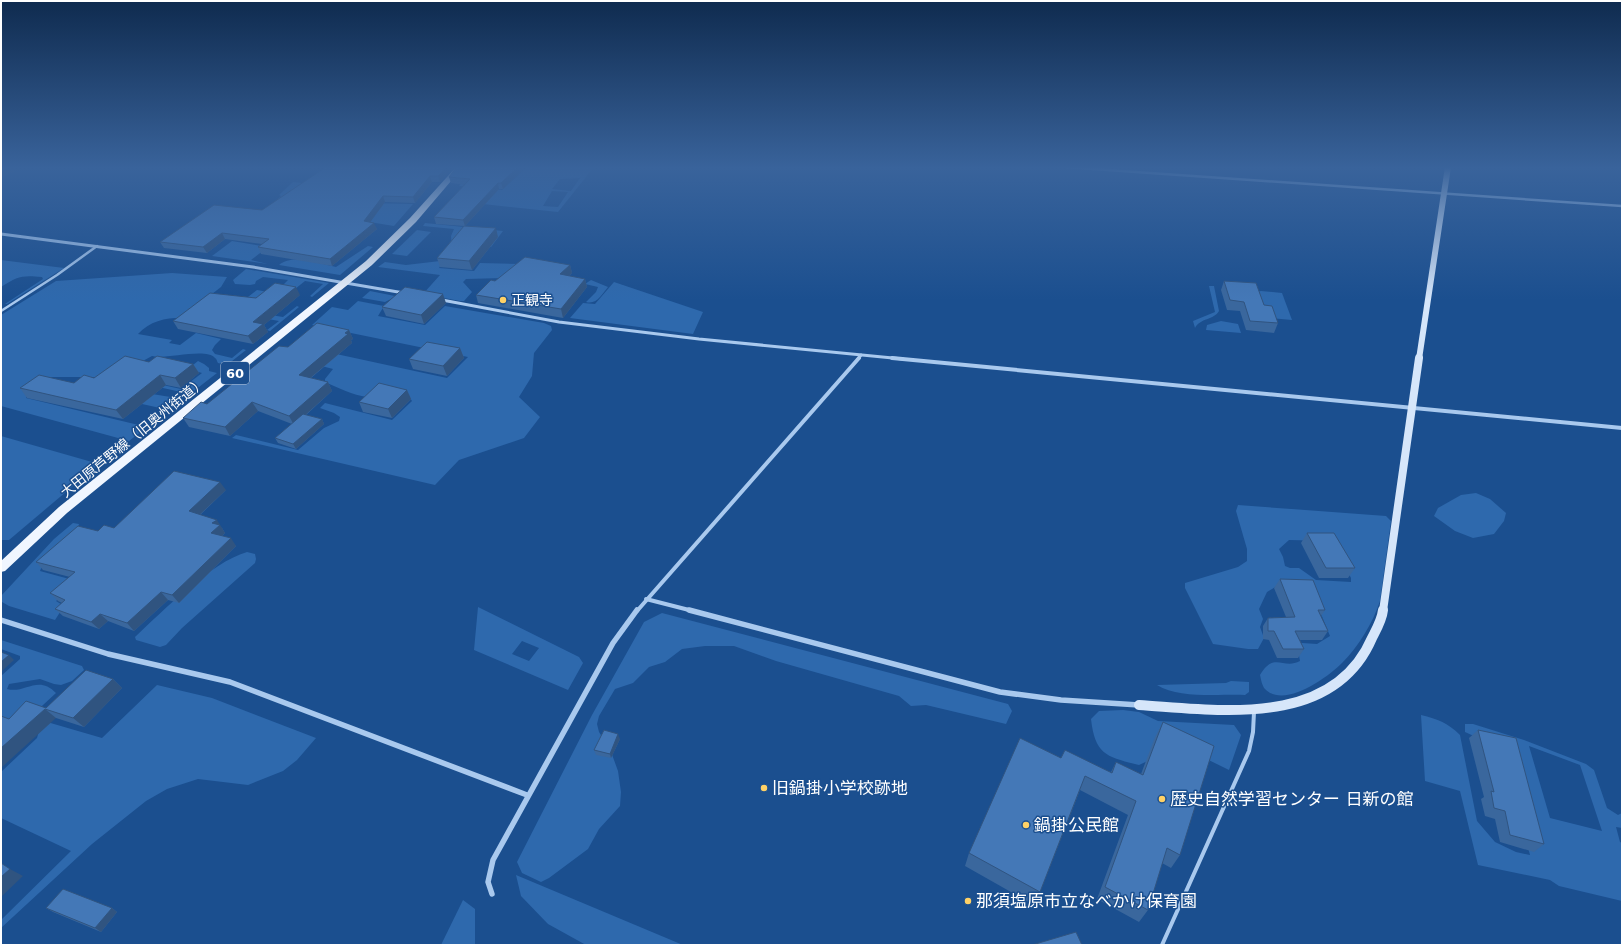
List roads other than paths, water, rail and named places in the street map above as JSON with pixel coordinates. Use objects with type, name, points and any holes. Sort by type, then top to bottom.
[{"type":"main road","name":"大田原芦野線（旧奥州街道）","points":[[1,568],[63,510],[348,281],[390,243],[419,211]]},
{"type":"street","points":[[646,599],[1000,692],[1061,700],[1241,711],[1275,708],[1304,700],[1327,690],[1351,671],[1367,650],[1383,613],[1410,409],[1442,211]]},
{"type":"street","points":[[1,234],[204,259],[348,281],[410,294]]},
{"type":"street","points":[[440,300],[559,322],[699,339],[1410,409],[1622,428]]},
{"type":"street","points":[[492,894],[488,882],[492,860],[613,643],[646,599],[862,355]]},
{"type":"street","points":[[1,620],[108,654],[230,682],[527,796]]},
{"type":"lane","points":[[1,311],[57,275],[96,246]]},
{"type":"lane","points":[[1162,945],[1249,751],[1253,732],[1254,710]]},
{"type":"place","name":"正観寺","points":[[503,300]]},
{"type":"place","name":"旧鍋掛小学校跡地","points":[[764,788]]},
{"type":"place","name":"歴史自然学習センター 日新の館","points":[[1162,799]]},
{"type":"place","name":"鍋掛公民館","points":[[1026,825]]},
{"type":"place","name":"那須塩原市立なべかけ保育園","points":[[968,901]]}]
